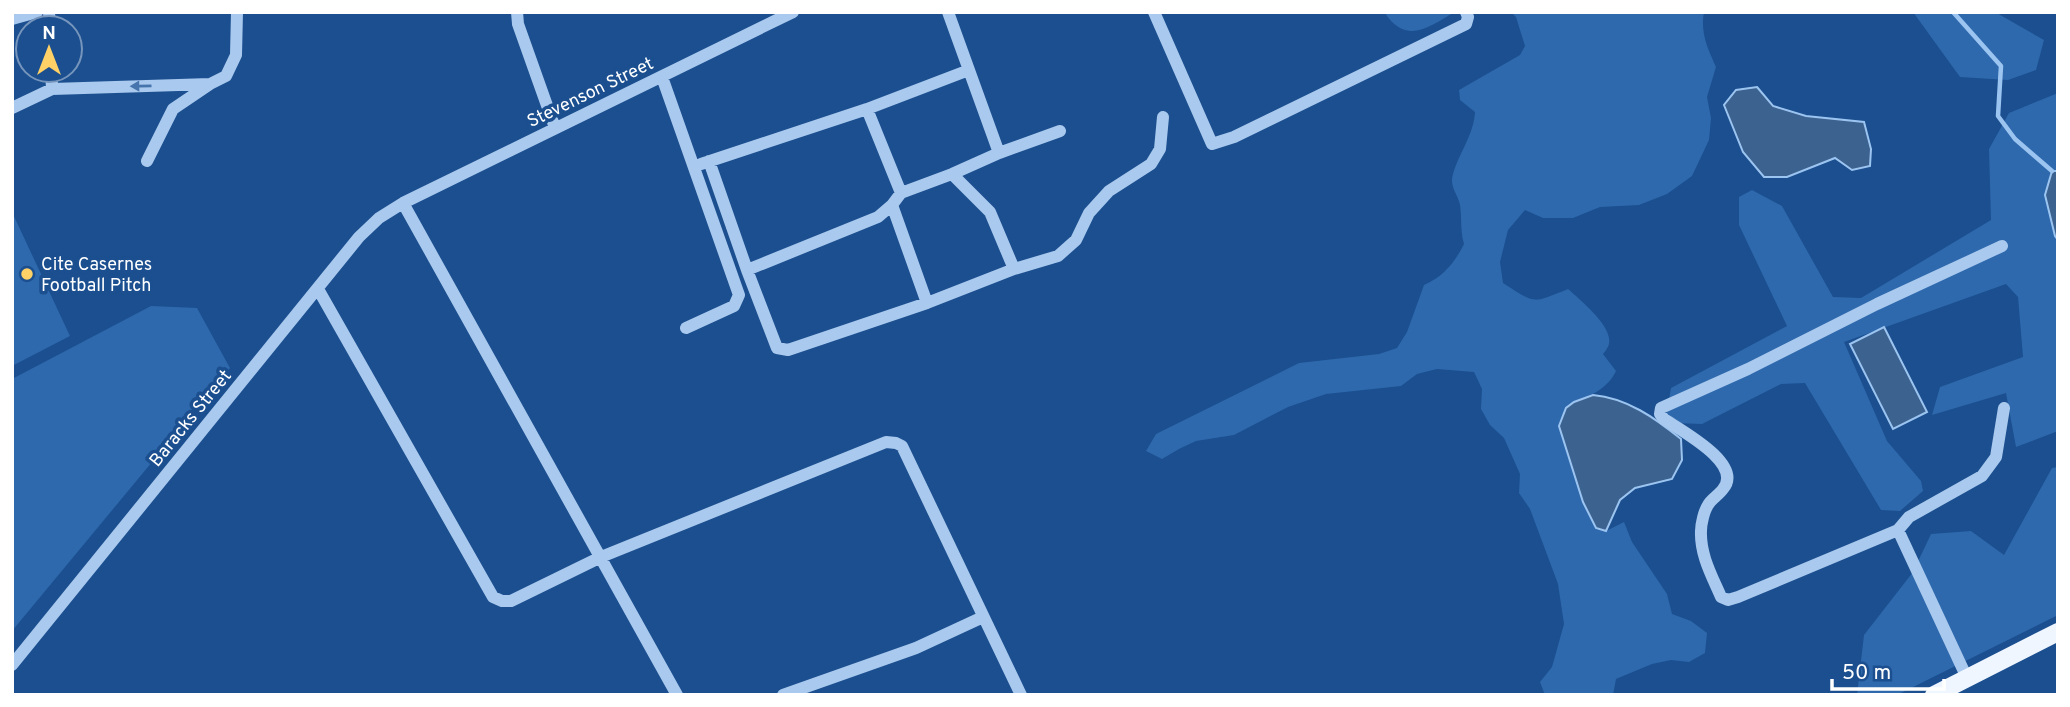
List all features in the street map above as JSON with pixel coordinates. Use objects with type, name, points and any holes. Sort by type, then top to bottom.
[{"type":"main road","points":[[1934,695],[2058,632]]},
{"type":"street","points":[[12,19],[37,12]]},
{"type":"street","points":[[147,161],[173,109],[226,76],[236,55],[237,12]]},
{"type":"street","points":[[517,12],[518,24],[555,128]]},
{"type":"street","name":"Stevenson Street","points":[[402,203],[793,12]]},
{"type":"street","points":[[948,12],[999,153]]},
{"type":"street","points":[[1154,12],[1212,144],[1234,137],[1466,23],[1466,12]]},
{"type":"street","points":[[694,167],[969,70]]},
{"type":"street","points":[[662,77],[739,295],[734,306],[686,328]]},
{"type":"street","points":[[52,84],[52,89]]},
{"type":"street","points":[[12,108],[52,89],[210,84]]},
{"type":"street","points":[[867,108],[901,193]]},
{"type":"street","points":[[709,161],[777,348],[788,350],[928,303],[1014,269],[1058,256],[1076,240],[1089,213],[1109,191],[1151,164],[1160,149],[1163,117]]},
{"type":"street","points":[[747,270],[878,217],[901,193],[1060,131]]},
{"type":"street","points":[[952,174],[990,212],[1014,269]]},
{"type":"street","points":[[402,203],[677,695]]},
{"type":"street","name":"Baracks Street","points":[[12,665],[359,237],[379,218],[402,203]]},
{"type":"street","points":[[892,205],[928,303]]},
{"type":"street","points":[[2002,246],[1877,304],[1748,369],[1661,408],[1660,414],[1723,463],[1729,476],[1725,487],[1707,505],[1701,528],[1702,551],[1721,597],[1728,600],[1898,530],[1909,517],[1982,476],[1996,457],[2004,408]]},
{"type":"street","points":[[317,289],[493,597],[511,601],[601,558],[886,442],[896,443],[902,446],[1021,695]]},
{"type":"street","points":[[1898,530],[1967,678]]},
{"type":"street","points":[[783,695],[916,648],[984,617]]},
{"type":"shaded area","points":[[1384,12],[1455,12],[1427,28],[1409,31],[1393,22]]},
{"type":"shaded area","points":[[1511,12],[1704,12],[1704,34],[1716,67],[1707,97],[1711,118],[1709,140],[1692,176],[1667,194],[1639,205],[1600,207],[1573,218],[1543,218],[1525,210],[1508,230],[1500,262],[1503,283],[1514,290],[1534,300],[1568,289],[1606,329],[1609,344],[1603,354],[1616,371],[1598,391],[1574,402],[1596,528],[1606,531],[1624,522],[1632,542],[1667,594],[1672,614],[1691,621],[1707,633],[1705,653],[1689,662],[1671,660],[1652,664],[1616,679],[1613,695],[1545,695],[1540,682],[1552,667],[1564,624],[1558,584],[1530,509],[1519,493],[1520,474],[1504,438],[1490,425],[1481,409],[1482,389],[1474,372],[1437,369],[1417,374],[1401,386],[1326,394],[1288,407],[1234,435],[1196,441],[1162,459],[1146,451],[1156,434],[1299,363],[1379,354],[1397,348],[1407,332],[1424,285],[1448,268],[1464,244],[1460,205],[1452,179],[1472,128],[1475,112],[1460,100],[1459,90],[1520,55],[1525,46],[1516,17]]},
{"type":"shaded area","points":[[1913,12],[1995,12],[2044,40],[2036,70],[2008,80],[1960,77]]},
{"type":"shaded area","points":[[1757,87],[1773,106],[1806,116],[1864,122],[1871,149],[1870,166],[1852,170],[1835,158],[1787,177],[1764,177],[1743,152],[1724,105],[1736,90]]},
{"type":"shaded area","points":[[2058,93],[2058,171],[2052,171],[2045,195],[2058,240],[2058,431],[2016,447],[2006,393],[1932,415],[1940,387],[2023,357],[2018,297],[2006,284],[1844,342],[1887,441],[1921,481],[1923,491],[1900,511],[1881,510],[1805,383],[1781,384],[1702,424],[1674,423],[1666,417],[1671,388],[1787,326],[1739,225],[1739,197],[1752,190],[1782,206],[1833,297],[1861,298],[1991,220],[1989,149],[2009,113]]},
{"type":"shaded area","points":[[2052,171],[2058,171],[2058,240],[2045,195]]},
{"type":"shaded area","name":"Cite Casernes Football Pitch","points":[[12,212],[70,336],[12,366]]},
{"type":"shaded area","points":[[151,306],[197,308],[230,368],[12,631],[12,379]]},
{"type":"shaded area","points":[[1884,327],[1927,412],[1893,429],[1850,344]]},
{"type":"shaded area","points":[[1593,395],[1629,405],[1681,439],[1682,460],[1672,479],[1635,488],[1620,500],[1606,531],[1596,528],[1583,502],[1559,426],[1566,408]]},
{"type":"shaded area","points":[[2058,467],[2058,615],[1897,695],[1857,695],[1864,635],[1913,572],[1931,534],[1971,531],[2004,555],[2052,468]]},
{"type":"waterway","points":[[1953,12],[2001,66],[1998,116],[2015,139],[2052,171]]},
{"type":"place","name":"Cite Casernes Football Pitch","points":[[27,274]]}]
